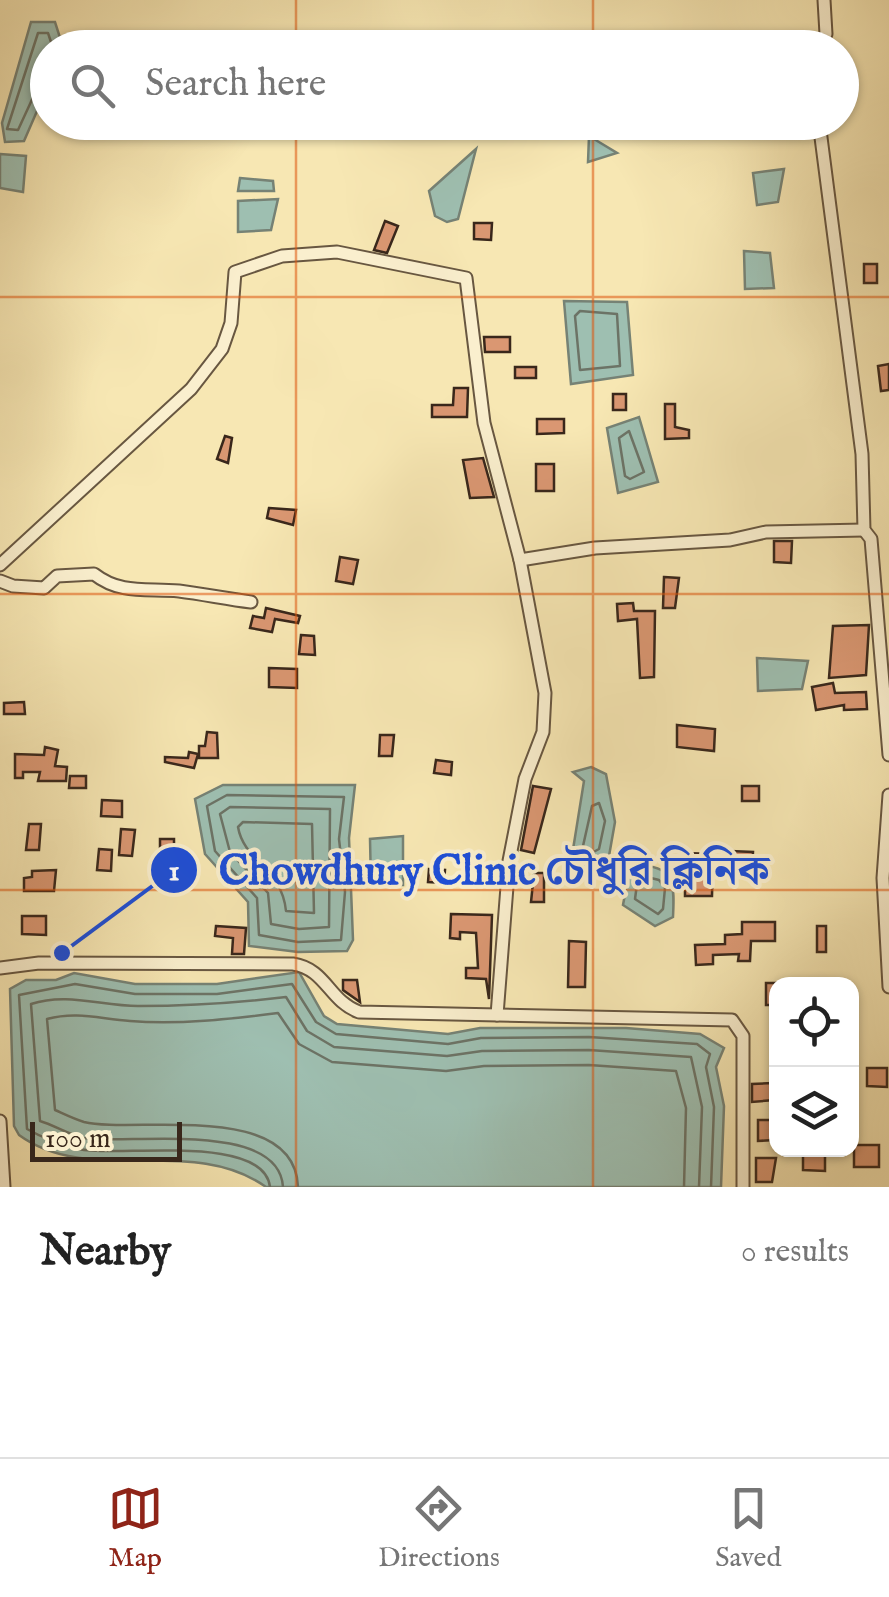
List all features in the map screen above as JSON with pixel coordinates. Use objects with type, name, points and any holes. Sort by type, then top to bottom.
[{"type":"street","points":[[824,0],[826,30]]},
{"type":"street","points":[[821,140],[862,454],[864,530],[871,538],[889,755]]},
{"type":"street","points":[[0,565],[191,388],[222,349],[232,323],[234,272],[306,252],[362,256],[466,278],[484,423],[537,637],[545,718],[518,807],[508,860],[497,1015]]},
{"type":"street","points":[[520,560],[594,548],[730,540],[766,532],[864,530]]},
{"type":"street","points":[[0,580],[44,588],[57,576],[94,574],[106,584],[132,592],[176,590],[251,602]]},
{"type":"street","points":[[889,796],[883,878],[889,987]]},
{"type":"street","points":[[0,968],[38,962],[293,964],[314,968],[342,1004],[359,1012],[681,1016],[737,1022],[742,1036],[743,1187]]},
{"type":"street","points":[[0,1121],[4,1187]]},
{"type":"water","points":[[31,22],[55,22],[58,30],[30,30],[30,127],[24,141],[5,142],[2,123]]},
{"type":"water","points":[[589,140],[617,153],[588,162]]},
{"type":"water","points":[[476,149],[458,219],[447,222],[435,216],[429,191]]},
{"type":"water","points":[[0,154],[26,156],[23,192],[0,188]]},
{"type":"water","points":[[784,169],[778,202],[757,205],[753,173]]},
{"type":"water","points":[[240,178],[273,181],[274,191],[238,191]]},
{"type":"water","points":[[278,199],[271,230],[238,232],[238,201]]},
{"type":"water","points":[[744,251],[770,253],[774,288],[745,289]]},
{"type":"water","points":[[564,301],[627,302],[633,375],[571,384]]},
{"type":"water","points":[[639,417],[658,482],[618,493],[607,428]]},
{"type":"water","points":[[757,658],[808,661],[802,689],[758,691]]},
{"type":"water","points":[[591,767],[606,774],[615,822],[609,856],[586,866],[571,862],[584,781],[573,772]]},
{"type":"water","points":[[223,785],[355,785],[349,838],[353,940],[347,951],[298,952],[249,946],[248,902],[205,854],[195,799]]},
{"type":"water","points":[[403,836],[403,885],[371,885],[370,839]]},
{"type":"water","points":[[644,866],[663,871],[673,890],[673,917],[655,926],[623,905],[628,878]]},
{"type":"water","points":[[299,972],[324,1016],[337,1024],[448,1034],[480,1028],[626,1028],[700,1034],[724,1048],[716,1067],[724,1106],[721,1187],[266,1187],[237,1172],[206,1164],[77,1158],[47,1150],[19,1135],[14,1126],[10,989],[26,980],[56,980],[74,973],[135,984],[217,984]]},
{"type":"building","points":[[385,221],[398,226],[387,253],[374,250]]},
{"type":"building","points":[[474,223],[492,223],[491,240],[474,239]]},
{"type":"building","points":[[864,264],[877,264],[877,283],[864,283]]},
{"type":"building","points":[[484,337],[510,337],[510,352],[485,352]]},
{"type":"building","points":[[889,364],[889,390],[881,391],[878,366]]},
{"type":"building","points":[[515,367],[536,367],[536,378],[515,378]]},
{"type":"building","points":[[454,388],[468,388],[467,417],[432,417],[432,405],[453,405]]},
{"type":"building","points":[[613,394],[626,394],[626,410],[613,410]]},
{"type":"building","points":[[665,404],[675,404],[675,427],[689,430],[689,438],[665,439]]},
{"type":"building","points":[[537,419],[564,419],[564,433],[537,434]]},
{"type":"building","points":[[225,436],[232,438],[228,463],[217,459]]},
{"type":"building","points":[[483,458],[494,497],[470,498],[463,460]]},
{"type":"building","points":[[536,464],[554,464],[554,491],[536,491]]},
{"type":"building","points":[[269,508],[296,510],[293,525],[267,518]]},
{"type":"building","points":[[774,541],[792,541],[791,563],[774,562]]},
{"type":"building","points":[[340,557],[358,560],[353,584],[336,581]]},
{"type":"building","points":[[664,577],[679,578],[675,608],[663,608]]},
{"type":"building","points":[[633,603],[634,611],[655,611],[654,677],[640,678],[637,619],[618,621],[617,604]]},
{"type":"building","points":[[266,608],[300,616],[298,623],[275,619],[272,632],[250,628],[253,616],[264,618]]},
{"type":"building","points":[[869,625],[866,675],[829,678],[833,626]]},
{"type":"building","points":[[301,635],[314,636],[315,655],[299,654]]},
{"type":"building","points":[[269,668],[297,669],[297,688],[269,687]]},
{"type":"building","points":[[833,683],[835,693],[866,692],[867,709],[844,710],[844,705],[816,710],[812,687]]},
{"type":"building","points":[[24,702],[25,714],[4,714],[4,703]]},
{"type":"building","points":[[677,725],[715,729],[714,751],[677,747]]},
{"type":"building","points":[[207,732],[217,733],[218,758],[199,758],[199,746],[205,746]]},
{"type":"building","points":[[380,735],[394,735],[392,756],[379,756]]},
{"type":"building","points":[[45,747],[58,750],[55,766],[67,767],[66,781],[38,781],[40,772],[23,772],[23,778],[15,778],[15,754],[44,755]]},
{"type":"building","points":[[189,752],[198,754],[194,768],[165,762],[165,757],[188,758]]},
{"type":"building","points":[[436,760],[452,762],[451,775],[434,773]]},
{"type":"building","points":[[70,776],[86,776],[86,788],[69,788]]},
{"type":"building","points":[[533,786],[551,789],[534,853],[521,850]]},
{"type":"building","points":[[742,786],[759,786],[759,801],[742,801]]},
{"type":"building","points":[[102,800],[122,801],[122,817],[101,816]]},
{"type":"building","points":[[29,824],[41,824],[39,850],[26,850]]},
{"type":"building","points":[[121,829],[135,830],[132,856],[119,855]]},
{"type":"building","points":[[160,839],[174,839],[174,862],[160,862]]},
{"type":"building","points":[[99,849],[112,850],[111,871],[97,870]]},
{"type":"building","points":[[730,851],[753,852],[752,873],[730,872]]},
{"type":"building","points":[[685,853],[713,854],[712,896],[685,896]]},
{"type":"building","points":[[429,869],[445,870],[444,883],[428,882]]},
{"type":"building","points":[[56,870],[54,891],[24,891],[24,878],[32,877],[32,871]]},
{"type":"building","points":[[534,873],[544,873],[544,902],[531,902]]},
{"type":"building","points":[[451,914],[492,915],[489,999],[486,979],[466,978],[466,968],[478,968],[476,933],[460,932],[460,939],[450,938]]},
{"type":"building","points":[[22,916],[46,916],[46,935],[22,934]]},
{"type":"building","points":[[742,922],[775,922],[775,941],[751,941],[750,961],[738,961],[739,954],[713,955],[713,964],[696,965],[695,945],[725,944],[725,935],[742,934]]},
{"type":"building","points":[[216,926],[246,928],[244,954],[232,954],[233,938],[215,936]]},
{"type":"building","points":[[817,926],[826,926],[826,952],[817,952]]},
{"type":"building","points":[[569,941],[586,942],[585,987],[568,987]]},
{"type":"building","points":[[343,980],[357,980],[360,1002],[343,990]]},
{"type":"building","points":[[766,983],[769,983],[769,1005]]},
{"type":"building","points":[[867,1068],[887,1068],[887,1087],[867,1086]]},
{"type":"building","points":[[769,1083],[769,1100],[752,1102],[752,1084]]},
{"type":"building","points":[[758,1120],[769,1120],[769,1140],[758,1141]]},
{"type":"building","points":[[859,1145],[879,1145],[879,1167],[854,1167]]},
{"type":"building","points":[[803,1157],[825,1157],[825,1171],[803,1170]]},
{"type":"building","points":[[756,1158],[776,1158],[772,1182],[756,1182]]},
{"type":"place","name":"Chowdhury Clinic চৌধুরি ক্লিনিক","points":[[62,953]]}]
